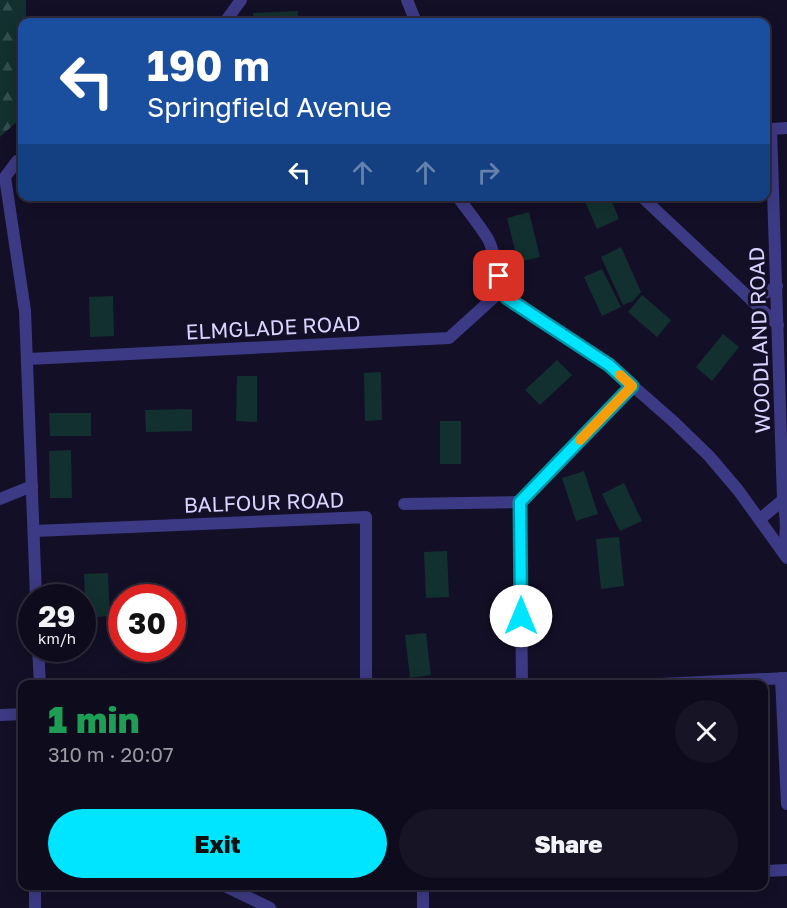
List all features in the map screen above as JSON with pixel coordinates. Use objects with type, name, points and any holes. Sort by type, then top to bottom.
[{"type":"street","points":[[228,18],[241,0]]},
{"type":"street","points":[[407,0],[414,18]]},
{"type":"street","name":"WOODLAND ROAD","points":[[785,554],[786,512],[783,500],[771,129],[787,128]]},
{"type":"street","points":[[18,161],[5,177],[25,311],[36,584]]},
{"type":"street","points":[[461,201],[488,239],[502,290],[507,298],[609,365],[674,422],[709,456],[738,490],[785,554]]},
{"type":"street","points":[[646,201],[778,325]]},
{"type":"street","points":[[753,301],[777,286]]},
{"type":"street","name":"ELMGLADE ROAD","points":[[28,359],[449,338],[502,290]]},
{"type":"street","points":[[522,680],[520,502],[632,386]]},
{"type":"street","points":[[0,499],[32,486]]},
{"type":"street","points":[[760,519],[783,500]]},
{"type":"street","points":[[404,504],[520,502]]},
{"type":"street","name":"BALFOUR ROAD","points":[[34,531],[366,518],[366,680]]},
{"type":"street","points":[[39,662],[40,680]]},
{"type":"street","points":[[743,680],[784,678],[787,804]]},
{"type":"street","points":[[0,715],[18,714]]},
{"type":"street","points":[[768,871],[787,870]]},
{"type":"street","points":[[35,890],[35,908]]},
{"type":"street","points":[[233,890],[270,908]]},
{"type":"street","points":[[423,890],[423,908]]},
{"type":"green space","points":[[0,0],[26,0],[26,18],[18,18],[18,121],[0,137]]},
{"type":"green space","points":[[298,11],[298,18],[253,18],[253,13]]},
{"type":"green space","points":[[585,201],[612,201],[619,219],[597,229]]},
{"type":"green space","points":[[529,212],[540,257],[518,262],[507,218]]},
{"type":"green space","points":[[621,247],[641,292],[633,301],[623,305],[601,257]]},
{"type":"green space","points":[[602,269],[621,307],[602,316],[584,277]]},
{"type":"green space","points":[[642,295],[671,320],[657,337],[628,312]]},
{"type":"green space","points":[[113,296],[114,336],[90,337],[89,297]]},
{"type":"green space","points":[[723,334],[739,347],[712,381],[696,367]]},
{"type":"green space","points":[[557,360],[572,375],[540,405],[525,390]]},
{"type":"green space","points":[[381,372],[382,420],[365,421],[364,373]]},
{"type":"green space","points":[[237,376],[257,376],[257,422],[236,421]]},
{"type":"green space","points":[[192,409],[192,431],[146,432],[145,410]]},
{"type":"green space","points":[[49,413],[91,413],[91,436],[50,436]]},
{"type":"green space","points":[[440,421],[461,421],[461,464],[440,464]]},
{"type":"green space","points":[[71,450],[72,498],[50,498],[49,451]]},
{"type":"green space","points":[[584,471],[598,514],[576,521],[562,478]]},
{"type":"green space","points":[[624,483],[642,521],[620,531],[602,494]]},
{"type":"green space","points":[[619,537],[624,586],[601,589],[596,539]]},
{"type":"green space","points":[[447,551],[449,597],[426,598],[424,552]]},
{"type":"green space","points":[[108,573],[108,616],[96,617],[96,584],[84,584],[84,574]]},
{"type":"green space","points":[[426,633],[431,675],[410,678],[405,635]]},
{"type":"slow traffic","points":[[580,440],[632,386],[620,375]]},
{"type":"route","points":[[499,276],[502,290],[507,298],[609,365],[632,386],[520,502],[521,616]]}]
